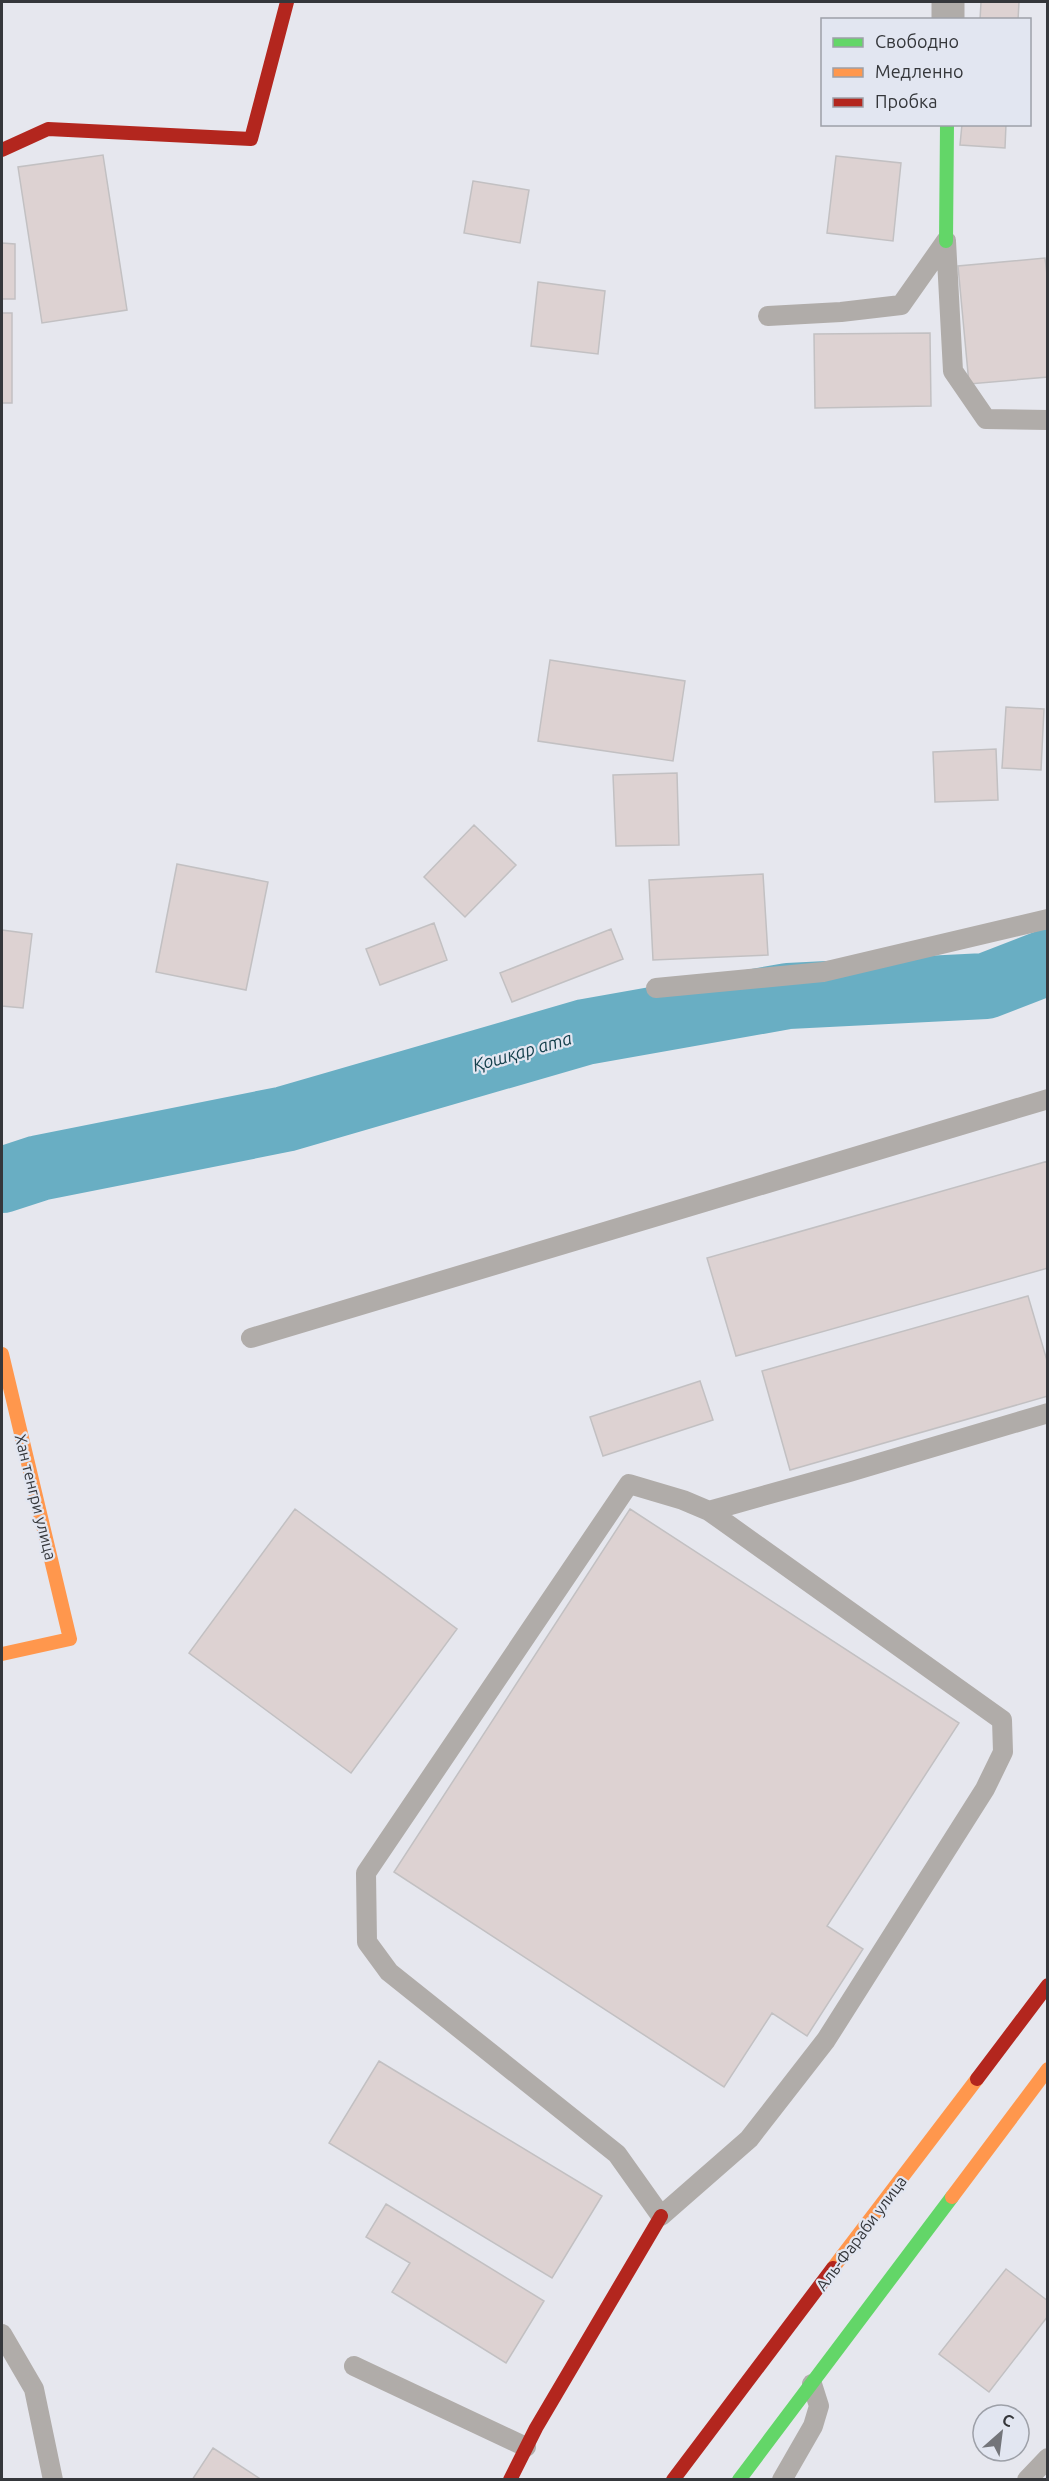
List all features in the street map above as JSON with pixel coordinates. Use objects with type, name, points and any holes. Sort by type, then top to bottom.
[{"type":"street","points":[[2,150],[48,129],[251,140],[288,2]]},
{"type":"street","points":[[948,2],[948,18]]},
{"type":"street","points":[[946,241],[947,126]]},
{"type":"street","name":"Хан тенгри улица","points":[[2,1354],[70,1639],[2,1654]]},
{"type":"street","name":"Аль-Фараби улица","points":[[673,2480],[1047,1985]]},
{"type":"street","points":[[739,2480],[1047,2069]]},
{"type":"street","points":[[510,2480],[526,2447],[661,2216]]},
{"type":"lane","points":[[768,316],[841,312],[901,305],[946,241]]},
{"type":"lane","points":[[946,241],[953,371],[986,419],[1047,420]]},
{"type":"lane","points":[[656,988],[823,972],[1047,919]]},
{"type":"lane","points":[[251,1338],[1047,1099]]},
{"type":"lane","points":[[709,1511],[1047,1413]]},
{"type":"lane","points":[[629,1484],[683,1500],[709,1511],[1002,1720],[1003,1752],[986,1788],[826,2040],[749,2139],[661,2216],[617,2154],[389,1972],[367,1942],[366,1874],[629,1484]]},
{"type":"lane","points":[[2,2334],[34,2389],[53,2480]]},
{"type":"lane","points":[[354,2366],[526,2447]]},
{"type":"lane","points":[[782,2480],[813,2426],[819,2406],[812,2384]]},
{"type":"lane","points":[[1027,2480],[1047,2458]]},
{"type":"building","points":[[981,2],[1019,2],[1018,18],[980,18]]},
{"type":"building","points":[[962,126],[1006,126],[1005,148],[960,145]]},
{"type":"building","points":[[103,155],[127,310],[42,323],[18,167]]},
{"type":"building","points":[[836,156],[901,163],[893,241],[827,233]]},
{"type":"building","points":[[473,181],[529,190],[520,243],[464,233]]},
{"type":"building","points":[[2,243],[15,244],[15,299],[2,299]]},
{"type":"building","points":[[1045,258],[1048,283],[1048,377],[969,384],[958,266]]},
{"type":"building","points":[[538,282],[605,291],[598,354],[531,346]]},
{"type":"building","points":[[2,313],[12,313],[12,403],[2,403]]},
{"type":"building","points":[[930,333],[931,406],[815,408],[814,334]]},
{"type":"building","points":[[550,660],[685,681],[673,761],[538,741]]},
{"type":"building","points":[[1006,707],[1044,709],[1041,770],[1002,768]]},
{"type":"building","points":[[996,749],[998,800],[935,802],[933,752]]},
{"type":"building","points":[[677,773],[679,845],[616,846],[613,775]]},
{"type":"building","points":[[474,825],[516,865],[465,917],[424,877]]},
{"type":"building","points":[[177,864],[268,882],[246,990],[156,972]]},
{"type":"building","points":[[763,874],[768,955],[653,960],[649,880]]},
{"type":"building","points":[[434,923],[447,960],[380,985],[366,949]]},
{"type":"building","points":[[611,929],[623,959],[512,1002],[500,973]]},
{"type":"building","points":[[2,930],[32,934],[23,1008],[2,1006]]},
{"type":"building","points":[[1048,1161],[1048,1268],[736,1356],[707,1258]]},
{"type":"building","points":[[1028,1296],[1048,1364],[1048,1396],[790,1470],[762,1371]]},
{"type":"building","points":[[700,1381],[713,1420],[603,1456],[590,1417]]},
{"type":"building","points":[[295,1509],[457,1629],[351,1773],[189,1653]]},
{"type":"building","points":[[630,1509],[959,1723],[827,1926],[863,1949],[807,2036],[772,2013],[724,2087],[394,1872]]},
{"type":"building","points":[[379,2061],[602,2196],[552,2278],[329,2143]]},
{"type":"building","points":[[386,2204],[544,2301],[506,2363],[392,2292],[410,2263],[366,2237]]},
{"type":"building","points":[[1006,2269],[1048,2301],[1048,2316],[989,2392],[939,2354]]},
{"type":"building","points":[[213,2448],[262,2480],[192,2480]]},
{"type":"waterway","name":"Қошқар ата","points":[[2,1180],[39,1168],[285,1119],[585,1032],[788,996],[986,986],[1048,962]]},
{"type":"traffic: fast","points":[[946,241],[947,126]]},
{"type":"traffic: fast","points":[[739,2480],[952,2197]]},
{"type":"traffic: slow","points":[[2,1354],[70,1639],[2,1654]]},
{"type":"traffic: slow","points":[[952,2197],[1048,2069]]},
{"type":"traffic: slow","points":[[833,2268],[977,2079]]},
{"type":"traffic: jam","points":[[2,150],[48,129],[251,139],[287,2]]},
{"type":"traffic: jam","points":[[977,2079],[1048,1985]]},
{"type":"traffic: jam","points":[[510,2480],[536,2428],[661,2216]]},
{"type":"traffic: jam","points":[[673,2480],[833,2268]]}]
